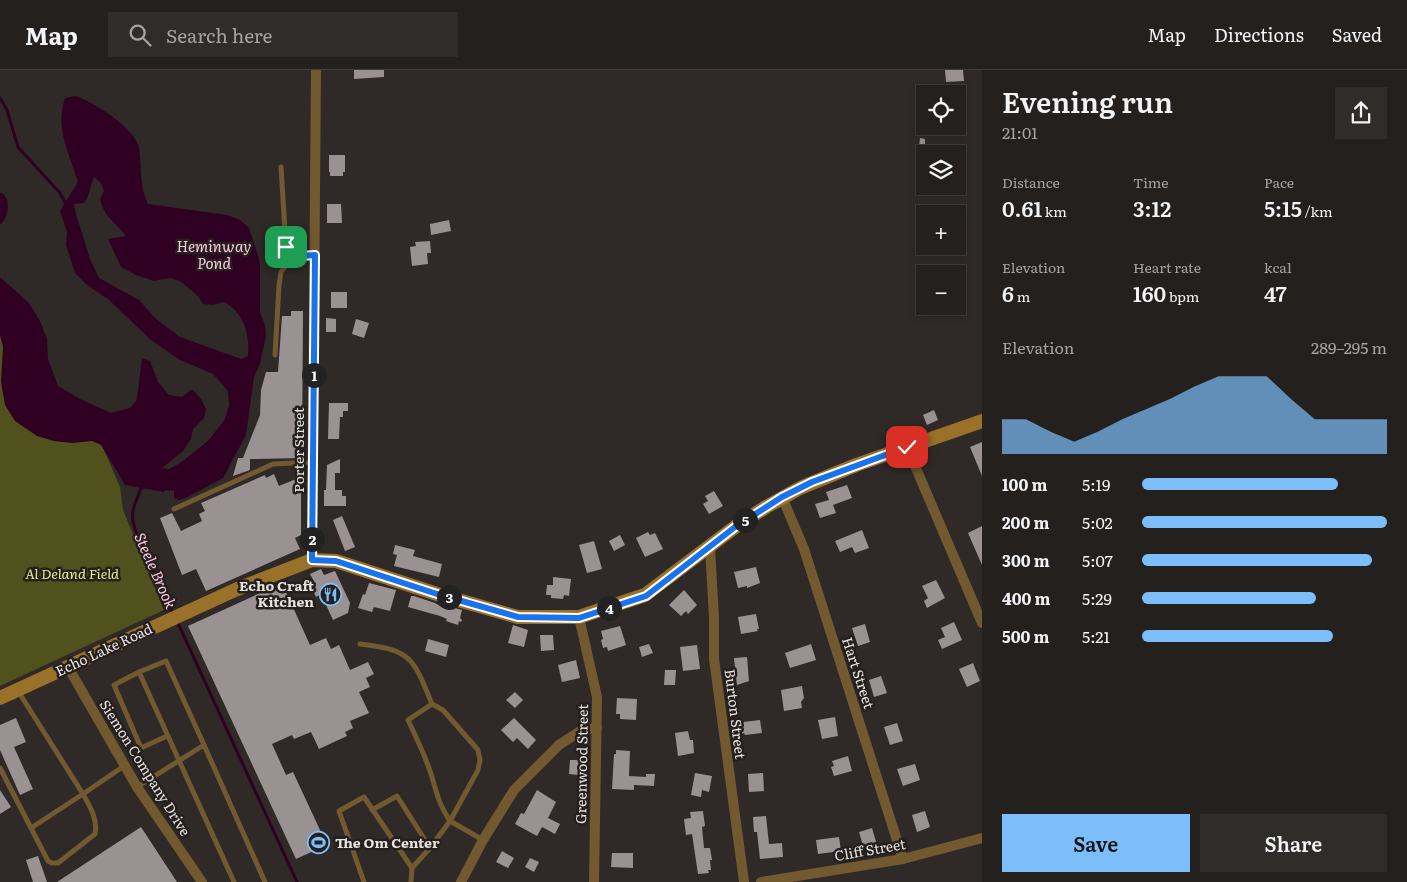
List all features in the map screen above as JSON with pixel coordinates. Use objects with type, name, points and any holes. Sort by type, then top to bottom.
[{"type":"main road","name":"Echo Lake Road","points":[[0,698],[235,590],[312,560],[336,561],[437,594],[518,617],[579,618],[646,596],[735,527],[782,497],[812,482],[982,421]]},
{"type":"street","name":"Porter Street","points":[[312,560],[316,70]]},
{"type":"street","points":[[907,447],[982,622]]},
{"type":"street","name":"Hart Street","points":[[782,497],[804,549],[903,859]]},
{"type":"street","name":"Burton Street","points":[[710,548],[714,660],[744,882]]},
{"type":"street","name":"Greenwood Street","points":[[579,618],[597,697],[594,882]]},
{"type":"street","name":"Siemon Company Drive","points":[[68,667],[137,787],[202,882]]},
{"type":"street","points":[[461,882],[483,840],[514,790],[559,745],[582,730],[597,728]]},
{"type":"street","name":"Cliff Street","points":[[760,882],[903,859],[982,838]]},
{"type":"lane","points":[[281,167],[286,247],[289,262]]},
{"type":"lane","points":[[275,355],[281,272],[289,262],[300,256],[315,255]]},
{"type":"lane","points":[[174,509],[273,464],[313,462]]},
{"type":"lane","points":[[360,644],[386,647],[397,651],[412,662],[419,672],[432,704],[443,710],[478,750],[480,760],[478,770],[450,821],[412,868],[411,882]]},
{"type":"lane","points":[[167,736],[141,748],[114,685],[166,661],[265,882]]},
{"type":"lane","points":[[139,672],[178,762],[234,882]]},
{"type":"lane","points":[[0,768],[48,861],[52,863],[58,862],[95,834],[94,817],[84,794],[18,691]]},
{"type":"lane","points":[[432,704],[408,720],[431,774],[442,810],[450,821],[483,840]]},
{"type":"lane","points":[[137,787],[204,745]]},
{"type":"lane","points":[[31,828],[125,765]]},
{"type":"lane","points":[[372,810],[397,796],[430,848]]},
{"type":"lane","points":[[364,882],[338,811],[364,797],[412,868]]},
{"type":"green space","name":"Al Deland Field","points":[[0,306],[26,359],[98,436],[120,487],[123,510],[164,610],[0,686]]},
{"type":"water","name":"Heminway Pond","points":[[75,96],[83,99],[113,117],[130,133],[139,148],[142,184],[148,204],[227,215],[240,220],[249,228],[260,262],[260,313],[265,325],[266,336],[260,364],[254,377],[246,435],[223,478],[186,498],[179,500],[174,498],[174,491],[165,490],[164,492],[125,485],[101,445],[92,441],[72,443],[54,441],[37,436],[15,421],[5,405],[1,382],[3,347],[0,335],[0,277],[29,303],[40,321],[47,339],[48,359],[58,386],[80,399],[111,413],[130,408],[136,401],[142,358],[150,361],[158,382],[169,395],[182,397],[192,389],[201,399],[206,409],[204,418],[193,429],[191,439],[183,451],[162,468],[169,469],[180,463],[208,441],[225,419],[229,405],[228,391],[213,374],[180,360],[151,340],[109,300],[87,285],[75,273],[66,245],[67,232],[60,211],[78,182],[62,131],[62,110],[65,98]],"holes":[[[94,177],[101,183],[104,191],[100,199],[102,206],[126,236],[108,239],[121,267],[136,275],[154,281],[170,278],[180,281],[198,296],[203,304],[213,305],[224,302],[241,318],[247,332],[248,356],[241,359],[180,337],[155,318],[139,300],[99,278],[90,259],[74,204],[84,203],[88,197]]]},
{"type":"water","points":[[0,193],[7,200],[8,209],[0,225]]},
{"type":"building","points":[[354,70],[384,70],[384,77],[354,79]]},
{"type":"building","points":[[945,70],[963,70],[964,81],[946,82]]},
{"type":"building","points":[[920,138],[925,139],[925,145],[919,145]]},
{"type":"building","points":[[329,155],[345,155],[345,172],[343,172],[343,176],[330,176]]},
{"type":"building","points":[[327,204],[341,204],[342,223],[327,223]]},
{"type":"building","points":[[449,220],[451,231],[431,235],[430,224]]},
{"type":"building","points":[[430,241],[431,253],[427,253],[428,264],[412,266],[410,247],[416,246],[415,242]]},
{"type":"building","points":[[331,292],[347,292],[347,308],[331,308]]},
{"type":"building","points":[[291,311],[303,311],[302,458],[250,459],[250,470],[233,476],[238,458],[243,458],[260,415],[261,390],[266,372],[278,372],[282,316],[291,316]]},
{"type":"building","points":[[326,318],[336,319],[336,332],[326,332]]},
{"type":"building","points":[[356,319],[369,323],[364,338],[352,334]]},
{"type":"building","points":[[329,403],[348,403],[348,411],[343,411],[343,417],[340,417],[339,439],[328,439]]},
{"type":"building","points":[[934,410],[938,420],[927,425],[923,415]]},
{"type":"building","points":[[982,442],[982,476],[970,447]]},
{"type":"building","points":[[340,459],[340,473],[335,473],[335,490],[342,490],[342,496],[346,496],[346,506],[324,506],[327,465]]},
{"type":"building","points":[[274,474],[279,486],[301,477],[301,535],[295,538],[300,549],[206,591],[196,569],[182,575],[160,518],[172,513],[181,531],[202,521],[199,514],[205,511],[201,503],[265,475],[266,478]]},
{"type":"building","points":[[847,485],[852,498],[833,505],[836,513],[820,518],[815,504],[829,500],[826,492]]},
{"type":"building","points":[[714,491],[723,506],[709,514],[703,504],[708,501],[705,496]]},
{"type":"building","points":[[342,516],[355,547],[345,551],[333,520]]},
{"type":"building","points":[[982,526],[982,565],[968,533]]},
{"type":"building","points":[[862,530],[869,548],[855,553],[852,547],[840,552],[835,541]]},
{"type":"building","points":[[648,532],[650,535],[655,533],[663,549],[645,557],[636,538]]},
{"type":"building","points":[[620,535],[625,545],[614,551],[609,541]]},
{"type":"building","points":[[594,541],[602,569],[587,573],[579,545]]},
{"type":"building","points":[[395,545],[415,550],[413,556],[442,564],[439,577],[394,566],[397,555],[393,554]]},
{"type":"building","points":[[756,567],[760,583],[747,588],[747,586],[738,588],[734,572]]},
{"type":"building","name":"Echo Craft Kitchen","points":[[321,569],[324,575],[335,571],[350,603],[348,613],[333,620],[321,594],[316,597],[313,590],[313,586],[316,585],[310,574]]},
{"type":"building","points":[[553,577],[571,579],[569,596],[564,595],[563,599],[551,598],[551,595],[546,595],[547,585],[553,585]]},
{"type":"building","points":[[936,580],[945,598],[927,608],[924,601],[928,598],[922,586]]},
{"type":"building","points":[[282,583],[310,645],[326,638],[331,649],[339,645],[350,670],[368,662],[374,674],[366,678],[370,687],[359,692],[369,713],[350,721],[353,728],[345,732],[347,736],[319,749],[311,732],[294,739],[292,735],[272,744],[286,775],[293,772],[327,845],[296,859],[188,626]]},
{"type":"building","points":[[369,583],[396,590],[390,611],[374,607],[372,612],[358,608]]},
{"type":"building","points":[[684,590],[697,605],[688,614],[686,611],[681,616],[669,605]]},
{"type":"building","points":[[411,596],[435,603],[443,608],[444,605],[462,610],[460,618],[462,620],[461,622],[459,621],[458,625],[446,621],[447,619],[440,616],[408,607]]},
{"type":"building","points":[[756,614],[758,631],[741,634],[738,617]]},
{"type":"building","points":[[954,622],[962,640],[942,649],[938,640],[945,637],[941,628]]},
{"type":"building","points":[[865,624],[870,642],[858,646],[852,628]]},
{"type":"building","points":[[513,625],[528,630],[524,647],[508,643]]},
{"type":"building","points":[[620,626],[626,645],[608,651],[607,647],[603,648],[601,631]]},
{"type":"building","points":[[540,635],[553,635],[554,650],[541,651]]},
{"type":"building","points":[[428,639],[449,645],[446,657],[425,651]]},
{"type":"building","points":[[649,644],[653,653],[642,657],[639,647]]},
{"type":"building","points":[[811,644],[816,660],[790,668],[785,653]]},
{"type":"building","points":[[697,645],[700,669],[683,671],[680,647]]},
{"type":"building","points":[[747,657],[749,681],[737,685],[734,658]]},
{"type":"building","points":[[576,660],[580,678],[562,682],[558,665]]},
{"type":"building","points":[[973,663],[980,681],[967,687],[959,669]]},
{"type":"building","points":[[665,670],[676,670],[675,685],[664,685]]},
{"type":"building","points":[[881,676],[887,693],[874,697],[869,680]]},
{"type":"building","points":[[802,686],[804,698],[801,702],[802,708],[784,711],[781,690]]},
{"type":"building","points":[[515,692],[523,700],[515,708],[506,700]]},
{"type":"building","points":[[617,698],[637,699],[636,720],[620,719],[620,714],[616,714]]},
{"type":"building","points":[[835,717],[838,736],[822,739],[818,720]]},
{"type":"building","points":[[16,718],[26,742],[14,747],[33,789],[20,795],[0,750],[0,725]]},
{"type":"building","points":[[514,718],[536,740],[528,749],[517,738],[513,742],[501,730]]},
{"type":"building","points":[[760,720],[762,733],[740,734],[739,724]]},
{"type":"building","points":[[897,723],[903,741],[890,745],[884,727]]},
{"type":"building","points":[[688,731],[690,740],[693,740],[694,753],[678,756],[675,733]]},
{"type":"building","points":[[616,750],[630,751],[629,776],[646,777],[646,774],[655,774],[654,786],[634,785],[634,790],[612,789],[614,754],[616,754]]},
{"type":"building","points":[[848,756],[852,771],[834,776],[831,767],[834,766],[832,761]]},
{"type":"building","points":[[570,760],[582,760],[582,773],[578,773],[578,775],[569,774]]},
{"type":"building","points":[[915,764],[920,780],[903,786],[897,769]]},
{"type":"building","points":[[695,773],[712,776],[709,792],[702,790],[701,797],[691,795]]},
{"type":"building","points":[[763,773],[764,791],[749,792],[748,774]]},
{"type":"building","points":[[0,790],[11,807],[0,814]]},
{"type":"building","points":[[537,790],[556,802],[548,818],[560,824],[555,834],[542,827],[537,836],[515,824],[521,813],[524,814]]},
{"type":"building","points":[[703,811],[705,826],[702,827],[704,848],[710,848],[712,860],[710,860],[711,870],[708,870],[709,873],[698,874],[692,834],[686,835],[684,819],[691,818],[690,812]]},
{"type":"building","points":[[925,811],[930,827],[917,832],[912,815]]},
{"type":"building","points":[[766,816],[769,844],[782,843],[783,857],[760,859],[753,817]]},
{"type":"building","points":[[141,827],[177,882],[57,882]]},
{"type":"building","points":[[872,828],[877,845],[864,849],[859,832]]},
{"type":"building","points":[[839,837],[841,851],[818,854],[816,840]]},
{"type":"building","points":[[502,851],[514,858],[508,868],[496,862]]},
{"type":"building","points":[[612,853],[633,853],[633,868],[611,867]]},
{"type":"building","points":[[38,856],[47,882],[33,882],[26,860]]},
{"type":"building","points":[[530,858],[539,862],[534,872],[525,867]]},
{"type":"waterway","name":"Steele Brook","points":[[0,98],[7,110],[18,147],[60,193],[67,206]]},
{"type":"waterway","name":"Steele Brook","points":[[143,487],[134,505],[134,525],[173,613]]},
{"type":"waterway","name":"Steele Brook","points":[[177,621],[297,882]]},
{"type":"place","name":"Echo Craft Kitchen","points":[[330,594]]},
{"type":"place","name":"The Om Center","points":[[319,843]]},
{"type":"route","points":[[286,247],[289,262],[300,256],[315,255],[312,560],[336,561],[437,594],[518,617],[579,618],[646,596],[735,527],[782,497],[812,482],[907,447]]}]
